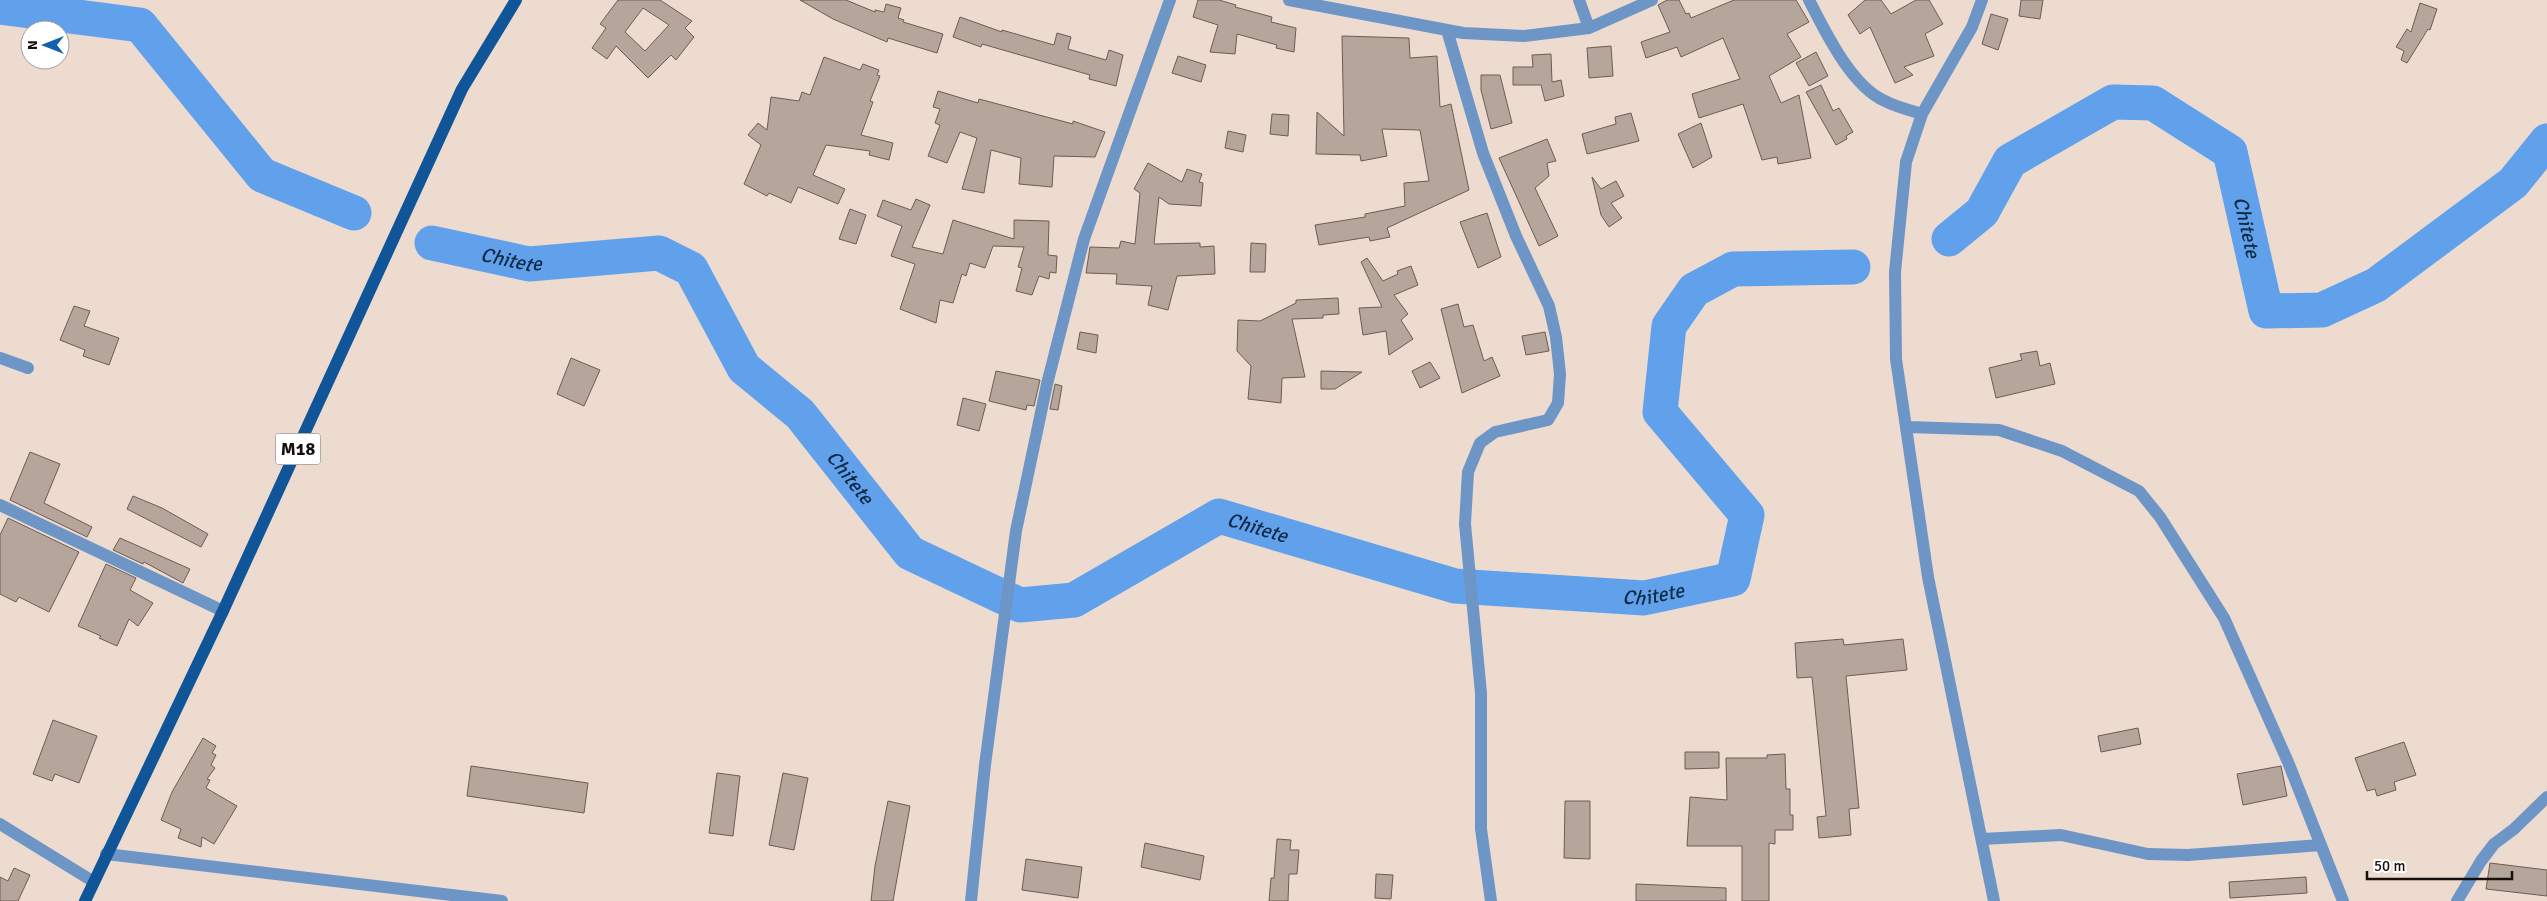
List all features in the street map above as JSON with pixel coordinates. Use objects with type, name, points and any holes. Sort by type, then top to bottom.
[{"type":"main road","name":"M18","points":[[86,901],[106,854],[223,611],[462,89],[516,0]]},
{"type":"street","points":[[971,901],[985,765],[1016,531],[1047,384],[1084,239],[1170,0]]},
{"type":"street","points":[[1289,0],[1463,33],[1524,36],[1589,28],[1652,0]]},
{"type":"street","points":[[1579,0],[1589,28]]},
{"type":"street","points":[[1809,0],[1829,39],[1858,80],[1884,101],[1922,114]]},
{"type":"street","points":[[1982,0],[1972,27],[1922,114],[1906,162],[1895,272],[1896,358],[1908,427],[1928,576],[1994,901]]},
{"type":"street","points":[[1447,30],[1483,153],[1516,236],[1549,306],[1556,337],[1560,374],[1558,403],[1548,420],[1494,432],[1480,443],[1468,472],[1465,524],[1481,693],[1481,828],[1492,901]]},
{"type":"street","points":[[0,358],[28,368]]},
{"type":"street","points":[[1908,427],[1999,430],[2062,451],[2139,491],[2160,518],[2224,618],[2288,762],[2343,901]]},
{"type":"street","points":[[0,506],[223,611]]},
{"type":"street","points":[[2458,901],[2481,861],[2494,844],[2514,829],[2547,797]]},
{"type":"street","points":[[0,824],[94,882]]},
{"type":"street","points":[[1982,839],[2061,835],[2148,854],[2188,855],[2321,844]]},
{"type":"street","points":[[106,854],[502,901]]},
{"type":"building","points":[[618,0],[660,0],[692,21],[685,28],[694,37],[676,60],[671,55],[648,78],[616,46],[607,59],[592,48],[606,28],[600,24]],"holes":[[[643,8],[669,25],[645,51],[625,32]]]},
{"type":"building","points":[[800,0],[846,0],[875,12],[875,10],[884,12],[886,4],[901,8],[898,18],[904,20],[903,22],[943,34],[937,53],[888,38],[887,42],[833,19]]},
{"type":"building","points":[[1198,0],[1219,0],[1236,5],[1235,7],[1272,17],[1271,22],[1296,28],[1294,52],[1276,48],[1277,45],[1237,34],[1235,54],[1210,52],[1218,25],[1193,17]]},
{"type":"building","points":[[1667,0],[1679,0],[1686,14],[1689,13],[1691,18],[1734,0],[1796,0],[1809,22],[1787,34],[1801,57],[1769,76],[1781,103],[1799,95],[1811,158],[1778,164],[1777,157],[1762,160],[1743,104],[1699,118],[1692,94],[1740,79],[1723,38],[1681,57],[1677,47],[1646,58],[1641,42],[1670,32],[1658,5]]},
{"type":"building","points":[[1865,0],[1881,0],[1891,14],[1916,0],[1929,0],[1943,24],[1925,34],[1934,56],[1904,67],[1913,75],[1895,83],[1870,27],[1860,34],[1848,15]]},
{"type":"building","points":[[2021,0],[2043,0],[2040,19],[2019,16]]},
{"type":"building","points":[[2420,3],[2437,9],[2430,30],[2428,29],[2407,63],[2401,60],[2404,51],[2396,47],[2407,29],[2411,32]]},
{"type":"building","points":[[1991,14],[2008,19],[1998,50],[1982,44]]},
{"type":"building","points":[[960,17],[1002,32],[1002,30],[1054,45],[1057,33],[1071,37],[1068,49],[1106,60],[1109,50],[1123,55],[1116,86],[1089,79],[1090,75],[982,44],[981,47],[953,37]]},
{"type":"building","points":[[1342,36],[1409,38],[1410,58],[1437,56],[1440,107],[1451,104],[1469,190],[1387,228],[1390,237],[1370,241],[1369,237],[1319,245],[1315,225],[1365,217],[1365,214],[1405,206],[1404,183],[1429,181],[1420,130],[1382,129],[1387,156],[1361,161],[1360,155],[1316,154],[1317,112],[1344,136]]},
{"type":"building","points":[[1611,46],[1613,76],[1589,78],[1587,48]]},
{"type":"building","points":[[1816,52],[1828,76],[1809,86],[1796,63]]},
{"type":"building","points":[[1551,54],[1552,82],[1561,80],[1564,96],[1545,101],[1541,85],[1513,85],[1513,67],[1533,67],[1532,55]]},
{"type":"building","points":[[1178,56],[1206,65],[1201,82],[1172,73]]},
{"type":"building","points":[[824,57],[860,70],[863,64],[879,70],[877,75],[880,76],[870,101],[873,102],[861,135],[893,143],[889,160],[869,155],[870,151],[826,145],[813,175],[845,189],[838,204],[798,187],[791,203],[769,193],[767,196],[744,184],[761,145],[748,135],[758,123],[767,130],[771,97],[799,101],[802,92],[810,95]]},
{"type":"building","points":[[1481,75],[1500,75],[1512,123],[1491,129],[1481,90]]},
{"type":"building","points":[[1821,85],[1833,111],[1839,108],[1853,132],[1846,136],[1847,139],[1836,145],[1806,92]]},
{"type":"building","points":[[938,91],[978,103],[979,99],[1073,124],[1073,121],[1105,132],[1095,157],[1054,156],[1052,187],[1019,184],[1021,158],[991,150],[984,193],[962,189],[977,138],[960,132],[947,163],[928,156],[940,125],[935,123],[940,109],[933,107]]},
{"type":"building","points":[[1631,113],[1639,141],[1587,154],[1582,134],[1616,124],[1615,117]]},
{"type":"building","points":[[1272,114],[1289,115],[1288,136],[1270,134]]},
{"type":"building","points":[[1701,123],[1712,157],[1693,168],[1678,134]]},
{"type":"building","points":[[1228,131],[1246,135],[1243,152],[1225,148]]},
{"type":"building","points":[[1547,139],[1556,161],[1547,163],[1549,176],[1535,188],[1558,236],[1539,246],[1499,158]]},
{"type":"building","points":[[1148,163],[1182,182],[1187,169],[1202,174],[1199,182],[1203,183],[1201,206],[1169,204],[1159,197],[1154,244],[1200,243],[1200,247],[1214,246],[1215,274],[1177,276],[1168,310],[1148,305],[1152,286],[1116,284],[1117,274],[1086,273],[1090,247],[1119,248],[1121,241],[1135,244],[1140,193],[1134,189]]},
{"type":"building","points":[[1592,177],[1601,189],[1616,181],[1624,196],[1611,203],[1622,218],[1609,227],[1601,215]]},
{"type":"building","points":[[916,199],[930,205],[912,247],[943,254],[953,220],[1014,239],[1014,220],[1049,221],[1048,255],[1057,256],[1056,273],[1050,272],[1049,279],[1039,276],[1032,295],[1016,291],[1022,268],[1018,267],[1024,247],[993,246],[985,268],[970,263],[966,276],[962,274],[953,303],[940,300],[936,323],[900,309],[915,264],[891,256],[902,226],[877,216],[883,200],[911,210]]},
{"type":"building","points":[[850,209],[866,215],[856,244],[839,239]]},
{"type":"building","points":[[1487,213],[1501,257],[1478,268],[1460,222]]},
{"type":"building","points":[[1251,243],[1266,244],[1265,272],[1250,272]]},
{"type":"building","points":[[1367,258],[1383,281],[1398,274],[1397,271],[1411,266],[1418,285],[1394,295],[1408,314],[1401,320],[1413,339],[1389,355],[1386,331],[1363,335],[1359,308],[1382,307],[1361,262]]},
{"type":"building","points":[[1338,298],[1339,314],[1323,315],[1323,318],[1292,319],[1305,377],[1282,378],[1281,403],[1248,399],[1251,366],[1237,351],[1238,320],[1260,321],[1296,303],[1296,300]]},
{"type":"building","points":[[1458,304],[1464,327],[1473,325],[1484,361],[1492,357],[1500,376],[1462,393],[1441,309]]},
{"type":"building","points":[[74,306],[90,311],[84,326],[119,338],[109,365],[83,356],[85,350],[60,340]]},
{"type":"building","points":[[1080,332],[1098,335],[1096,353],[1077,349]]},
{"type":"building","points":[[1545,332],[1549,351],[1526,355],[1522,336]]},
{"type":"building","points":[[2037,351],[2040,366],[2050,363],[2055,384],[1996,398],[1989,368],[2022,360],[2020,354]]},
{"type":"building","points":[[571,358],[600,370],[584,406],[557,394]]},
{"type":"building","points":[[1430,362],[1440,378],[1420,388],[1412,371]]},
{"type":"building","points":[[996,371],[1040,380],[1034,406],[1027,405],[1026,410],[989,401]]},
{"type":"building","points":[[1321,371],[1362,372],[1335,389],[1321,389]]},
{"type":"building","points":[[1055,384],[1062,386],[1058,410],[1050,409]]},
{"type":"building","points":[[963,398],[986,404],[979,431],[957,425]]},
{"type":"building","points":[[30,452],[60,464],[44,503],[92,527],[87,537],[10,500]]},
{"type":"building","points":[[133,496],[162,508],[208,534],[201,547],[127,509]]},
{"type":"building","points":[[8,518],[79,552],[49,612],[19,597],[16,602],[0,594],[0,535]]},
{"type":"building","points":[[120,538],[190,569],[183,583],[144,562],[143,564],[113,550]]},
{"type":"building","points":[[106,564],[136,578],[130,590],[153,603],[138,626],[129,619],[117,646],[99,638],[101,636],[78,626]]},
{"type":"building","points":[[1843,639],[1844,645],[1903,639],[1907,670],[1846,676],[1859,808],[1849,809],[1851,835],[1819,838],[1817,817],[1826,816],[1812,677],[1797,678],[1795,643]]},
{"type":"building","points":[[53,720],[97,736],[79,783],[55,774],[52,781],[33,774]]},
{"type":"building","points":[[2138,728],[2141,744],[2101,752],[2098,736]]},
{"type":"building","points":[[203,738],[216,746],[212,753],[216,755],[211,765],[215,768],[207,779],[210,780],[206,788],[237,806],[214,844],[202,837],[201,847],[178,838],[181,829],[161,820],[172,792]]},
{"type":"building","points":[[2404,742],[2416,775],[2394,782],[2396,790],[2377,796],[2375,789],[2367,791],[2355,758]]},
{"type":"building","points":[[1685,752],[1719,752],[1719,768],[1685,769]]},
{"type":"building","points":[[1785,754],[1786,789],[1790,789],[1790,815],[1793,815],[1793,830],[1775,830],[1775,844],[1769,843],[1769,901],[1742,901],[1742,846],[1687,846],[1690,797],[1727,800],[1726,758],[1767,758],[1767,755]]},
{"type":"building","points":[[471,766],[588,783],[584,813],[467,796]]},
{"type":"building","points":[[2281,766],[2287,796],[2243,805],[2237,774]]},
{"type":"building","points":[[717,773],[740,776],[733,836],[709,833]]},
{"type":"building","points":[[783,773],[808,778],[794,850],[769,845]]},
{"type":"building","points":[[888,801],[910,806],[893,901],[871,901],[875,866]]},
{"type":"building","points":[[1565,801],[1590,801],[1590,859],[1564,858]]},
{"type":"building","points":[[1277,839],[1291,840],[1290,850],[1299,850],[1297,874],[1289,874],[1288,901],[1269,901],[1271,878],[1274,878]]},
{"type":"building","points":[[1145,843],[1204,856],[1200,880],[1141,867]]},
{"type":"building","points":[[1026,859],[1082,867],[1078,898],[1022,890]]},
{"type":"building","points":[[2490,863],[2547,870],[2547,896],[2486,889]]},
{"type":"building","points":[[14,868],[30,875],[18,901],[0,901],[0,877],[8,881]]},
{"type":"building","points":[[1376,874],[1393,875],[1391,899],[1375,898]]},
{"type":"building","points":[[2306,877],[2307,893],[2230,898],[2229,882]]},
{"type":"building","points":[[1636,884],[1726,888],[1726,901],[1636,901]]},
{"type":"waterway","name":"Chitete","points":[[0,7],[140,25],[262,175],[354,213]]},
{"type":"waterway","name":"Chitete","points":[[1949,239],[1982,212],[2010,161],[2113,102],[2153,103],[2230,152],[2266,311],[2322,310],[2376,285],[2513,183],[2547,141]]},
{"type":"waterway","name":"Chitete","points":[[432,243],[529,264],[659,253],[691,269],[744,368],[800,414],[910,553],[1020,605],[1074,600],[1219,516],[1455,586],[1644,598],[1733,579],[1747,515],[1660,412],[1669,326],[1694,290],[1733,269],[1853,267]]}]
